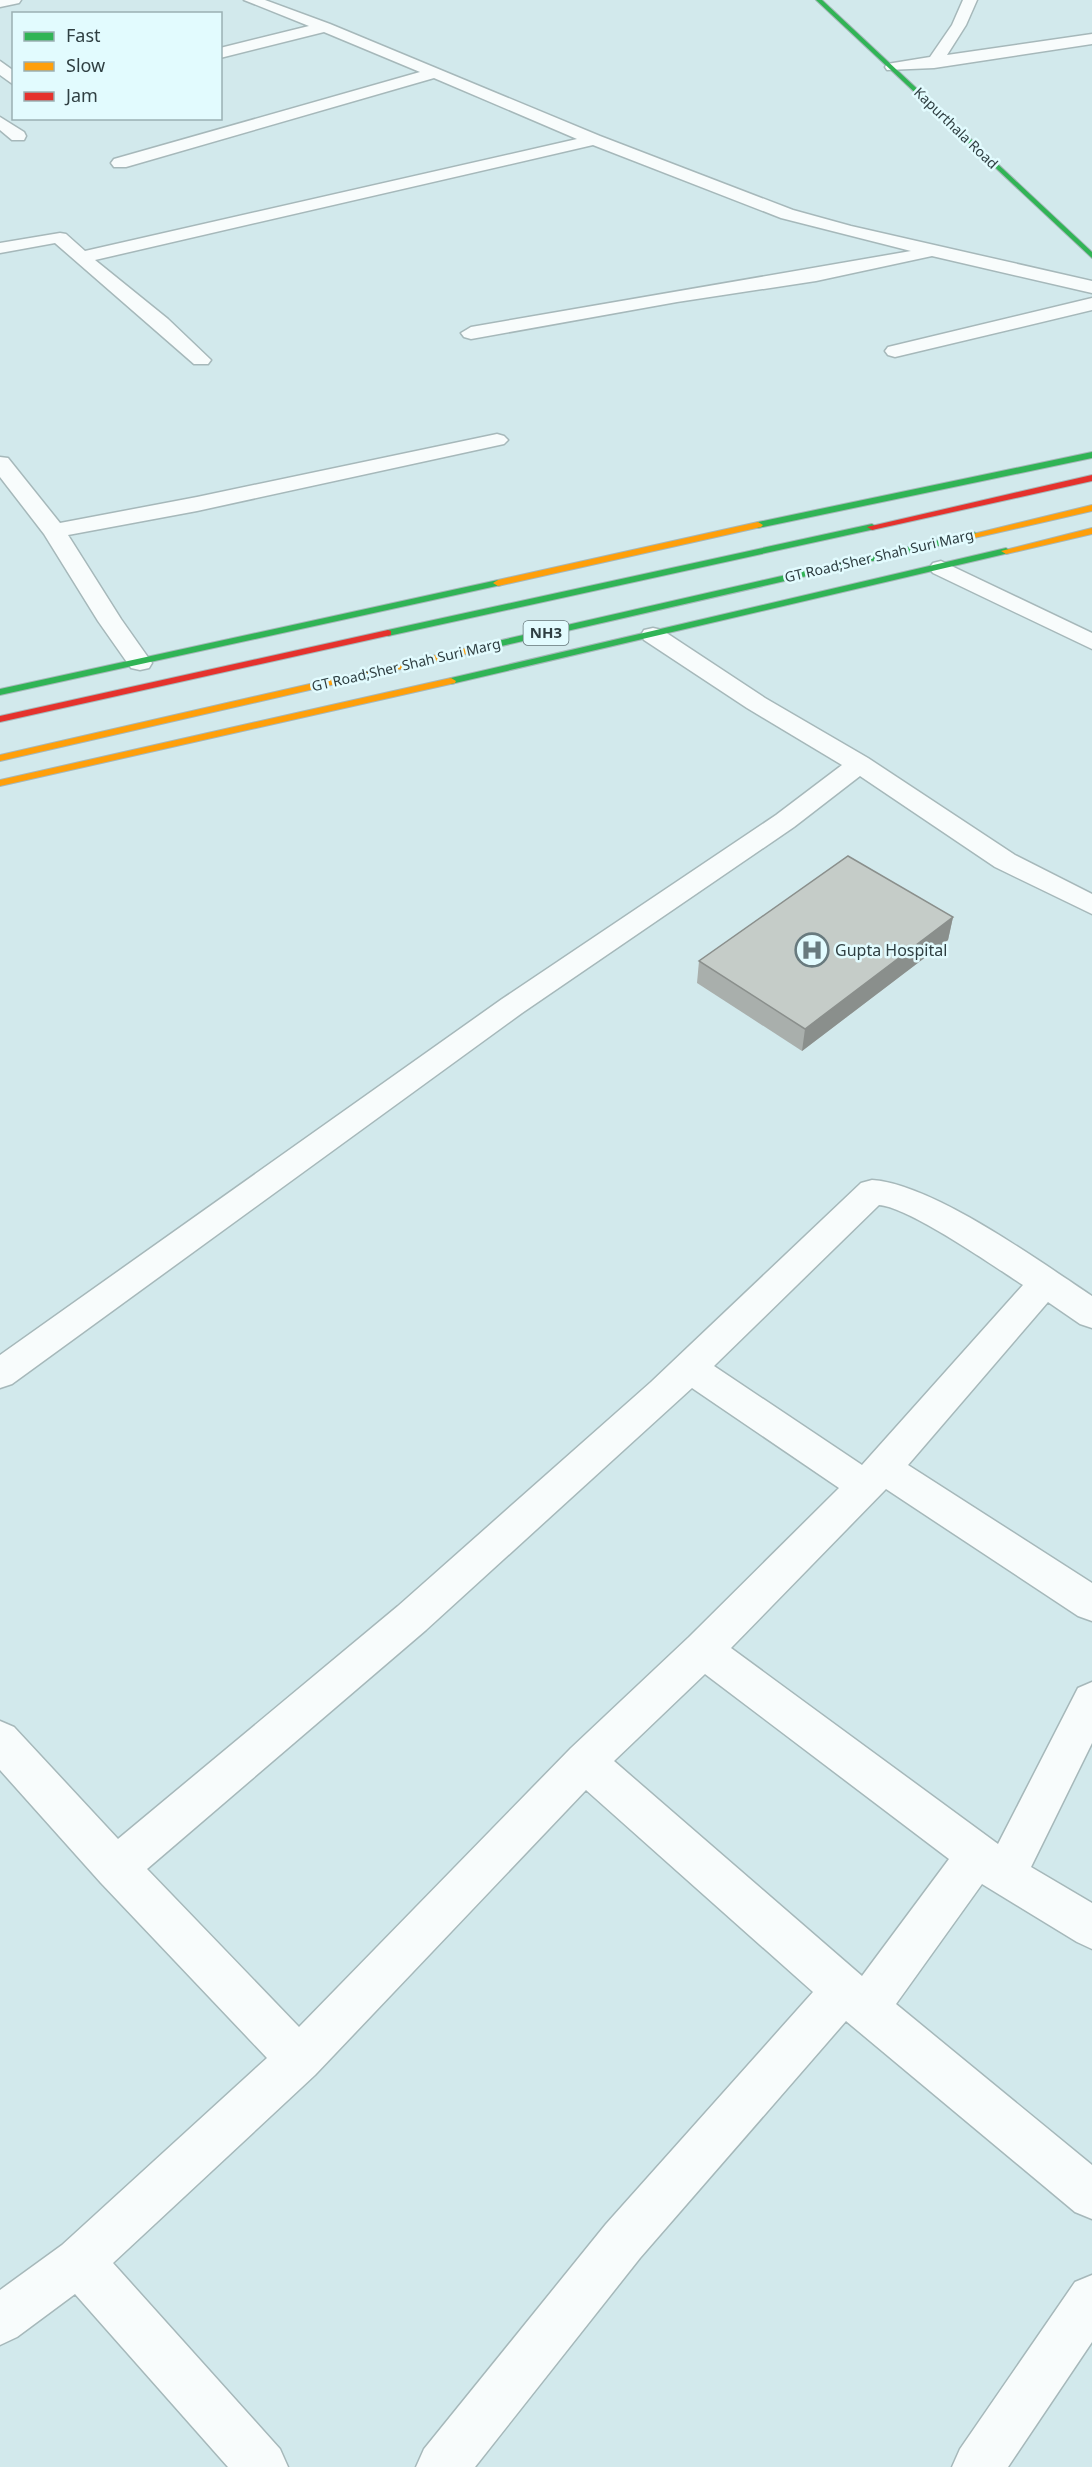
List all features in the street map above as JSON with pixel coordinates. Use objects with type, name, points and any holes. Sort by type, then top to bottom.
[{"type":"main road","name":"Kapurthala Road","points":[[819,0],[1092,256]]},
{"type":"main road","points":[[0,692],[988,475],[1092,455]]},
{"type":"main road","name":"GT Road;Sher Shah Suri Marg","points":[[0,719],[1092,478]]},
{"type":"main road","name":"GT Road;Sher Shah Suri Marg","points":[[0,758],[1092,508]]},
{"type":"main road","points":[[0,783],[653,635],[1092,531]]},
{"type":"street","points":[[0,3],[14,0]]},
{"type":"street","points":[[251,0],[325,27],[594,140],[787,214],[935,252],[1092,287]]},
{"type":"street","points":[[934,63],[959,25],[970,0]]},
{"type":"street","points":[[222,53],[325,27]]},
{"type":"street","points":[[893,67],[1092,39]]},
{"type":"street","points":[[0,66],[12,78]]},
{"type":"street","points":[[120,162],[435,73]]},
{"type":"street","points":[[0,122],[18,136]]},
{"type":"street","points":[[81,258],[594,140]]},
{"type":"street","points":[[0,248],[57,237],[161,323],[201,360]]},
{"type":"street","points":[[471,333],[655,300],[816,275],[935,252]]},
{"type":"street","points":[[896,351],[1092,304]]},
{"type":"street","points":[[54,531],[197,504],[497,440]]},
{"type":"street","points":[[0,463],[54,531],[110,621],[140,663]]},
{"type":"street","points":[[941,568],[1092,642]]},
{"type":"street","points":[[653,635],[756,703],[859,764],[1005,861],[1092,905]]},
{"type":"street","points":[[0,1374],[502,1013],[785,821],[859,764]]},
{"type":"street","points":[[116,1868],[412,1618],[690,1368],[867,1196],[878,1190],[905,1198],[949,1223],[1092,1314]]},
{"type":"street","points":[[0,2320],[79,2262],[299,2059],[585,1762],[703,1650],[874,1478],[1045,1283]]},
{"type":"street","points":[[690,1368],[1092,1604]]},
{"type":"street","points":[[703,1650],[992,1865],[1092,1927]]},
{"type":"street","points":[[441,2467],[623,2241],[855,1998],[992,1865],[1092,1701]]},
{"type":"street","points":[[0,1740],[116,1868],[299,2059]]},
{"type":"street","points":[[585,1762],[855,1998],[1092,2195]]},
{"type":"street","points":[[79,2262],[262,2467]]},
{"type":"street","points":[[978,2467],[1092,2299]]},
{"type":"building","points":[[848,856],[953,917],[805,1029],[699,961]]},
{"type":"traffic: fast","points":[[819,0],[1092,256]]},
{"type":"traffic: fast","points":[[758,525],[1092,455]]},
{"type":"traffic: fast","points":[[388,633],[872,527]]},
{"type":"traffic: fast","points":[[480,648],[974,535]]},
{"type":"traffic: fast","points":[[451,681],[1006,551]]},
{"type":"traffic: fast","points":[[0,692],[498,583]]},
{"type":"traffic: slow","points":[[974,535],[1092,508]]},
{"type":"traffic: slow","points":[[498,583],[758,525]]},
{"type":"traffic: slow","points":[[1006,551],[1092,531]]},
{"type":"traffic: slow","points":[[0,758],[480,648]]},
{"type":"traffic: slow","points":[[0,783],[451,681]]},
{"type":"traffic: jam","points":[[872,527],[1092,478]]},
{"type":"traffic: jam","points":[[0,719],[388,633]]},
{"type":"place","name":"Gupta Hospital","points":[[812,950]]}]
